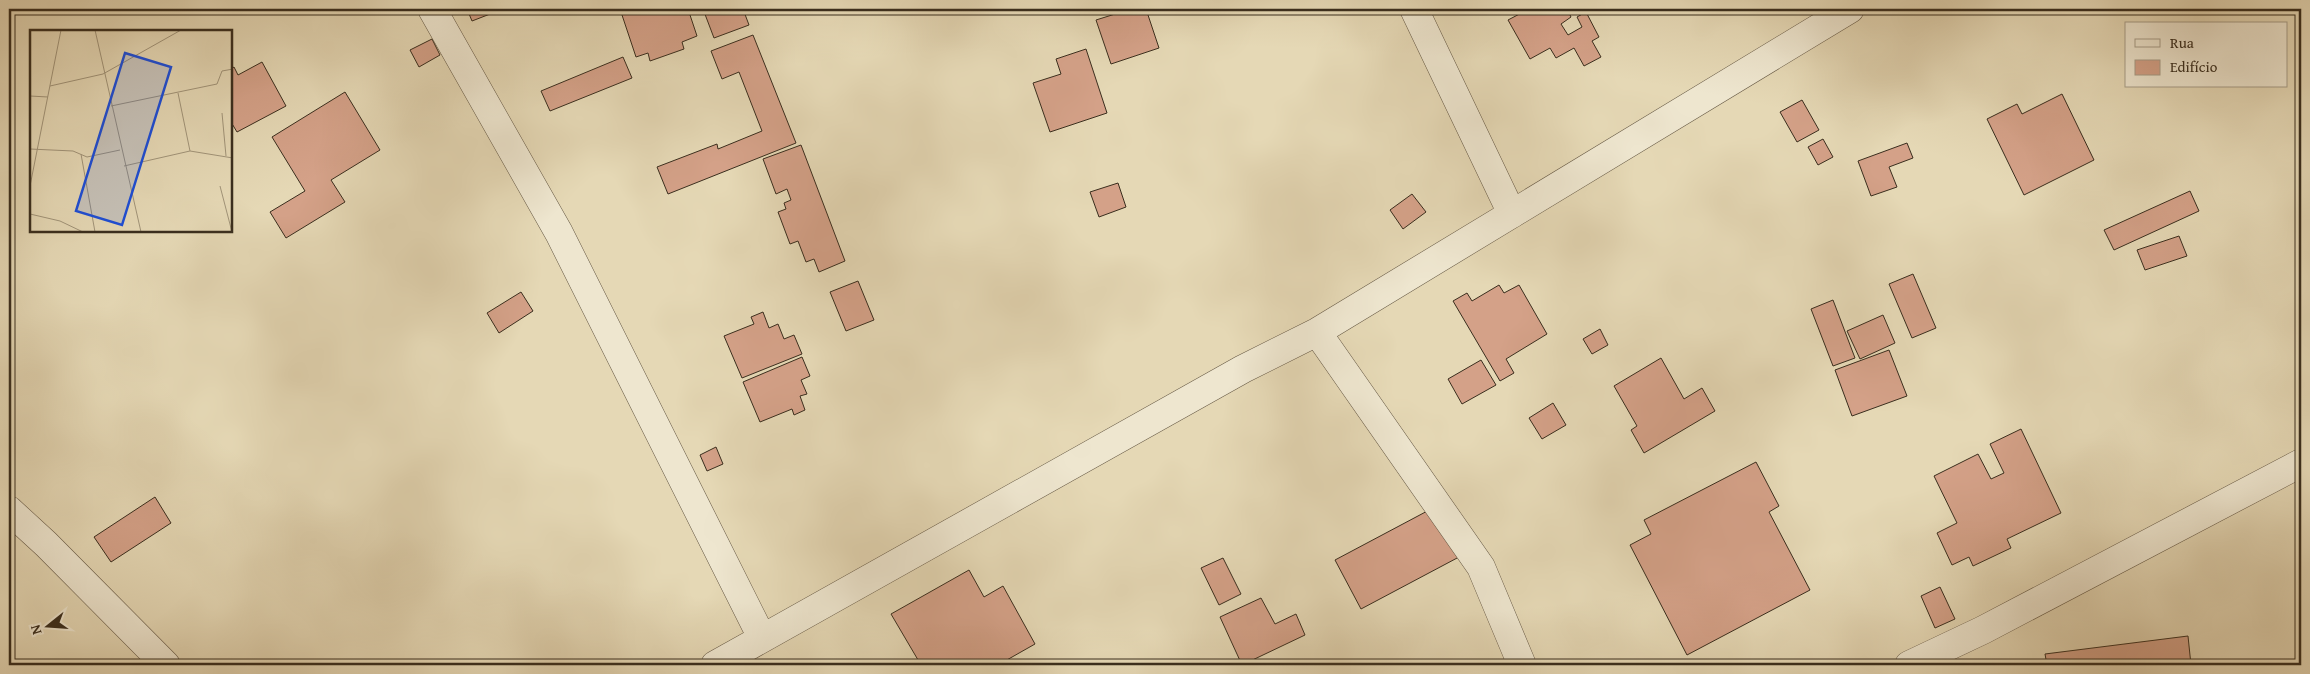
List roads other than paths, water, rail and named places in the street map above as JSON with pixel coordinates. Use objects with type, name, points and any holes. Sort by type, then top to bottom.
[{"type":"street","points":[[432,9],[559,233],[762,638]]},
{"type":"street","points":[[1414,9],[1512,214]]},
{"type":"street","points":[[715,665],[1243,369],[1317,332],[1850,9]]},
{"type":"street","points":[[1317,332],[1481,567],[1522,665]]},
{"type":"street","points":[[1909,665],[1983,630],[2301,464]]},
{"type":"street","points":[[9,510],[46,544],[166,665]]}]
